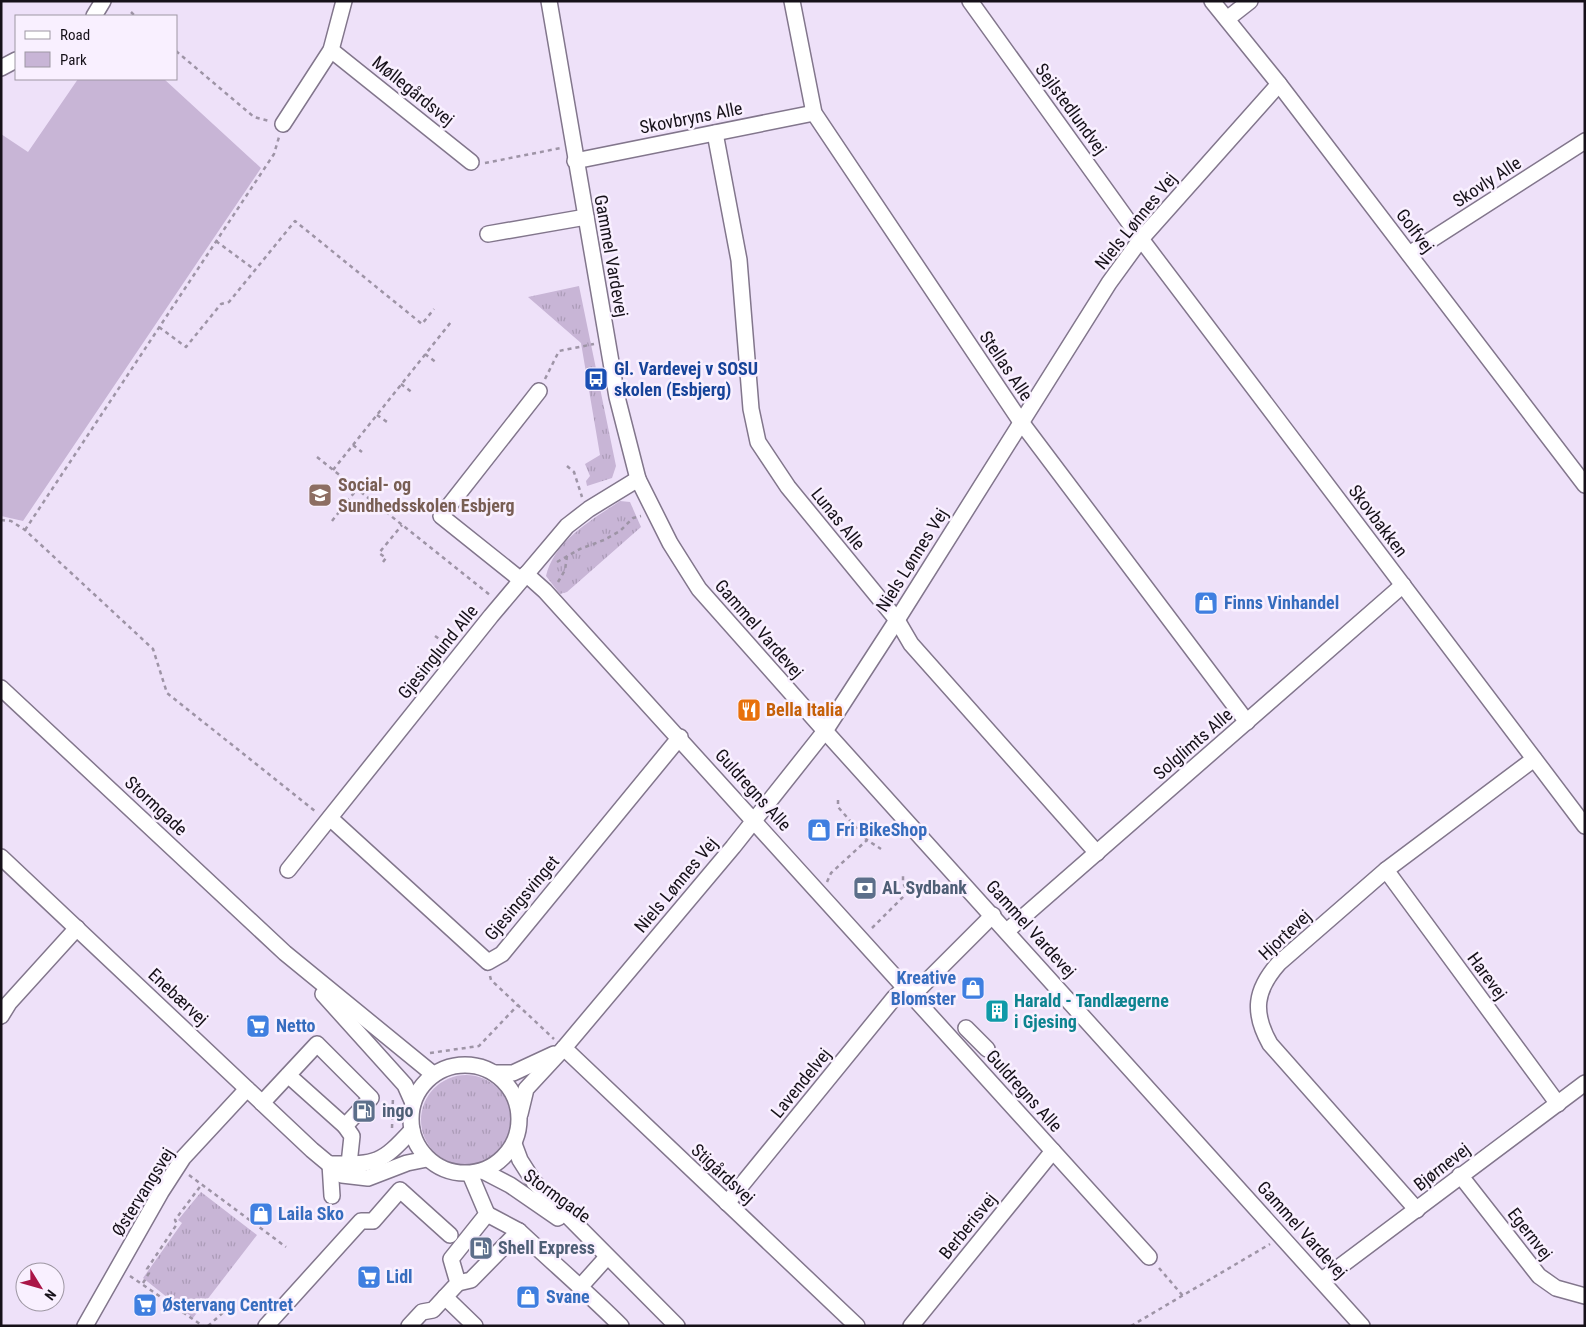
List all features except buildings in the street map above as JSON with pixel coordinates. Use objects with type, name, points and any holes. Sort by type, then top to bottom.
[{"type":"street","points":[[95,15],[103,1]]},
{"type":"street","points":[[283,124],[331,50],[344,1]]},
{"type":"street","name":"Gammel Vardevej","points":[[550,1],[575,161],[617,397],[638,479],[670,543],[699,589],[1362,1326]]},
{"type":"street","name":"Stellas Alle","points":[[792,1],[814,113],[1021,422],[1247,722]]},
{"type":"street","name":"Sejlstedlundvej","points":[[970,1],[1141,239]]},
{"type":"street","name":"Golfvej","points":[[1212,1],[1279,84],[1585,485]]},
{"type":"street","points":[[1227,19],[1250,1]]},
{"type":"street","name":"Møllegårdsvej","points":[[331,50],[472,162]]},
{"type":"street","points":[[1,68],[15,61]]},
{"type":"street","name":"Niels Lønnes Vej","points":[[520,1114],[526,1089],[564,1048],[755,820],[825,731],[1109,284],[1141,239],[1279,84]]},
{"type":"street","name":"Skovbryns Alle","points":[[575,161],[814,113]]},
{"type":"street","name":"Lunas Alle","points":[[715,133],[739,260],[751,408],[758,442],[788,487],[897,620],[911,644],[1097,852]]},
{"type":"street","name":"Skovly Alle","points":[[1409,254],[1585,141]]},
{"type":"street","points":[[488,234],[586,218]]},
{"type":"street","name":"Skovbakken","points":[[1141,239],[1585,826]]},
{"type":"street","name":"Guldregns Alle","points":[[538,391],[441,516],[545,591],[680,737],[1149,1257]]},
{"type":"street","name":"Gjesinglund Alle","points":[[288,870],[567,526],[589,509],[638,479]]},
{"type":"street","name":"Solglimts Alle","points":[[1007,931],[1404,586]]},
{"type":"street","name":"Stormgade","points":[[1,688],[285,953],[433,1074]]},
{"type":"street","name":"Gjesingsvinget","points":[[330,818],[488,962],[502,954],[680,737]]},
{"type":"street","name":"Hjortevej","points":[[1417,1210],[1270,1044],[1261,1028],[1258,1011],[1260,993],[1267,977],[1279,963],[1386,870],[1534,759]]},
{"type":"street","name":"Enebærvej","points":[[1,857],[312,1150],[342,1175],[368,1178],[407,1163],[427,1159]]},
{"type":"street","name":"Harevej","points":[[1386,870],[1558,1104]]},
{"type":"street","name":"Lavendelvej","points":[[727,1204],[894,998],[910,991],[993,915]]},
{"type":"street","points":[[1,1016],[9,1004],[77,928]]},
{"type":"street","name":"Stormgade","points":[[285,953],[405,1085],[413,1103]]},
{"type":"street","points":[[963,1051],[976,1038]]},
{"type":"street","points":[[262,1103],[317,1044],[371,1098],[346,1126]]},
{"type":"street","name":"Niels Lønnes Vej","points":[[494,1073],[514,1073],[564,1048]]},
{"type":"street","name":"Stigårdsvej","points":[[564,1048],[857,1326]]},
{"type":"street","points":[[460,1065],[477,1066],[494,1073],[507,1084],[515,1098],[520,1114],[519,1129],[514,1144],[505,1158],[477,1173],[447,1171],[427,1159],[418,1147],[412,1130],[413,1103],[419,1088],[433,1074],[446,1068],[460,1065]]},
{"type":"street","points":[[288,1075],[346,1126],[352,1136],[349,1164]]},
{"type":"street","name":"Bjørnevej","points":[[1322,1280],[1585,1083]]},
{"type":"street","name":"Østervangsvej","points":[[85,1326],[178,1166],[247,1089]]},
{"type":"street","points":[[332,1196],[330,1164],[367,1164],[389,1154],[412,1130]]},
{"type":"street","name":"Stormgade","points":[[514,1144],[520,1160],[534,1182],[677,1326]]},
{"type":"street","name":"Berberisvej","points":[[911,1326],[1053,1150]]},
{"type":"street","points":[[477,1173],[487,1214],[519,1231],[568,1278],[581,1286],[621,1326]]},
{"type":"street","name":"Stormgade","points":[[477,1173],[542,1205],[607,1257]]},
{"type":"street","name":"Egernvej","points":[[1460,1176],[1539,1276],[1556,1288],[1585,1296]]},
{"type":"street","points":[[266,1326],[361,1221],[373,1221],[400,1190],[450,1235]]},
{"type":"street","points":[[458,1283],[451,1259],[487,1214]]},
{"type":"street","points":[[409,1326],[422,1312],[433,1310],[458,1283],[472,1280],[519,1231]]},
{"type":"street","points":[[581,1286],[607,1257]]},
{"type":"street","points":[[445,1297],[475,1326]]},
{"type":"path","points":[[131,12],[134,15]]},
{"type":"path","points":[[25,530],[274,154],[283,124],[254,117],[178,53]]},
{"type":"path","points":[[472,162],[479,164],[573,145]]},
{"type":"path","points":[[159,328],[186,347],[221,304],[229,302],[295,221],[422,324],[434,309]]},
{"type":"path","points":[[216,241],[255,270]]},
{"type":"path","points":[[333,470],[451,322]]},
{"type":"path","points":[[538,391],[559,351],[608,341]]},
{"type":"path","points":[[425,354],[437,363]]},
{"type":"path","points":[[401,384],[413,393]]},
{"type":"path","points":[[377,415],[386,422]]},
{"type":"path","points":[[353,445],[362,452]]},
{"type":"path","points":[[317,457],[502,604]]},
{"type":"path","points":[[567,466],[574,472],[578,491],[589,509]]},
{"type":"path","points":[[332,521],[357,489]]},
{"type":"path","points":[[551,564],[580,549],[604,540],[620,531],[633,518],[654,512]]},
{"type":"path","points":[[1,520],[11,521],[25,530],[153,649],[167,693],[320,815],[330,818]]},
{"type":"path","points":[[383,562],[386,558],[379,553],[402,525]]},
{"type":"path","points":[[545,591],[562,578],[566,570],[567,556]]},
{"type":"path","points":[[838,800],[838,807],[867,840],[882,850]]},
{"type":"path","points":[[827,883],[831,874],[867,840]]},
{"type":"path","points":[[862,938],[908,892],[903,883],[903,874]]},
{"type":"path","points":[[488,962],[491,980],[564,1048]]},
{"type":"path","points":[[178,1166],[286,1246]]},
{"type":"path","points":[[143,1283],[149,1273],[147,1269],[177,1224],[175,1220],[202,1184]]},
{"type":"path","points":[[1131,1326],[1283,1237]]},
{"type":"path","points":[[1149,1257],[1183,1296]]},
{"type":"path","points":[[117,1270],[143,1283],[203,1326]]},
{"type":"path","points":[[208,1326],[236,1301]]},
{"type":"green space","points":[[77,80],[165,80],[261,168],[23,521],[1,516],[1,134],[28,152]]},
{"type":"green space","points":[[579,286],[616,466],[612,478],[587,486],[586,481],[590,476],[585,464],[600,455],[581,343],[528,297]]},
{"type":"green space","points":[[620,501],[630,502],[641,527],[567,592],[560,594],[546,576],[550,563],[557,552],[587,523]]},
{"type":"green space","points":[[466,1075],[483,1078],[498,1088],[508,1103],[511,1120],[508,1137],[498,1152],[483,1162],[466,1165],[449,1162],[434,1152],[424,1137],[421,1120],[424,1103],[434,1088],[449,1078]]},
{"type":"green space","points":[[201,1192],[257,1235],[193,1318],[143,1278],[182,1223],[178,1220]]},
{"type":"place","name":"Gl. Vardevej v SOSU skolen (Esbjerg)","points":[[596,379]]},
{"type":"place","name":"Social- og Sundhedsskolen Esbjerg","points":[[320,495]]},
{"type":"place","name":"Finns Vinhandel","points":[[1206,603]]},
{"type":"place","name":"Bella Italia","points":[[749,710]]},
{"type":"place","name":"Fri BikeShop","points":[[819,830]]},
{"type":"place","name":"AL Sydbank","points":[[865,888]]},
{"type":"place","name":"Kreative Blomster","points":[[973,988]]},
{"type":"place","name":"Harald - Tandlægerne i Gjesing","points":[[997,1011]]},
{"type":"place","name":"Netto","points":[[258,1026]]},
{"type":"place","name":"ingo","points":[[364,1111]]},
{"type":"place","name":"Laila Sko","points":[[261,1214]]},
{"type":"place","name":"Shell Express","points":[[481,1248]]},
{"type":"place","name":"Lidl","points":[[369,1277]]},
{"type":"place","name":"Svane","points":[[528,1297]]},
{"type":"place","name":"Østervang Centret","points":[[145,1305]]}]
